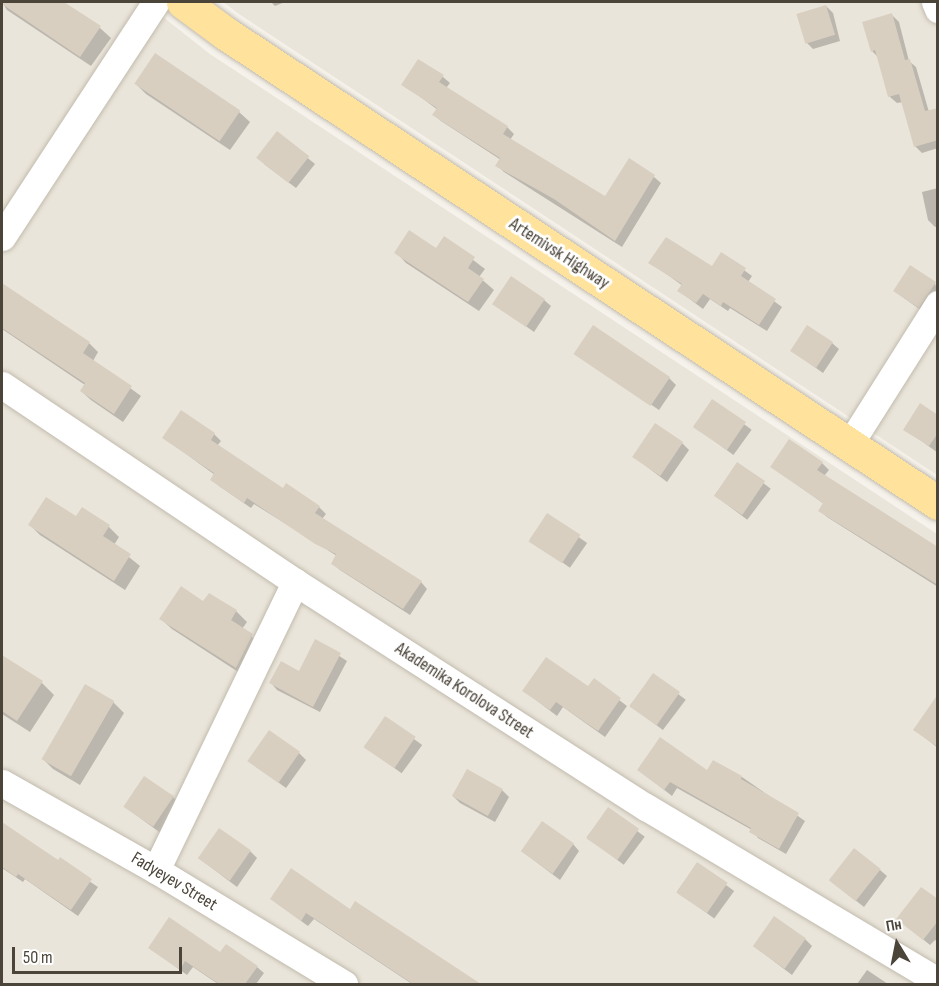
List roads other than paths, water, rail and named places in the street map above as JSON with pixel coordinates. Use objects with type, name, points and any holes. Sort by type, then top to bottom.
[{"type":"main road","name":"Artemivsk Highway","points":[[183,2],[235,40],[938,503]]},
{"type":"street","points":[[2,237],[156,2]]},
{"type":"street","points":[[935,2],[938,9]]},
{"type":"street","points":[[849,445],[938,304]]},
{"type":"street","name":"Akademika Korolova Street","points":[[2,385],[295,582],[646,807],[938,981]]},
{"type":"street","points":[[156,870],[295,582]]},
{"type":"street","name":"Fadyeyev Street","points":[[2,783],[156,870],[344,984]]}]
